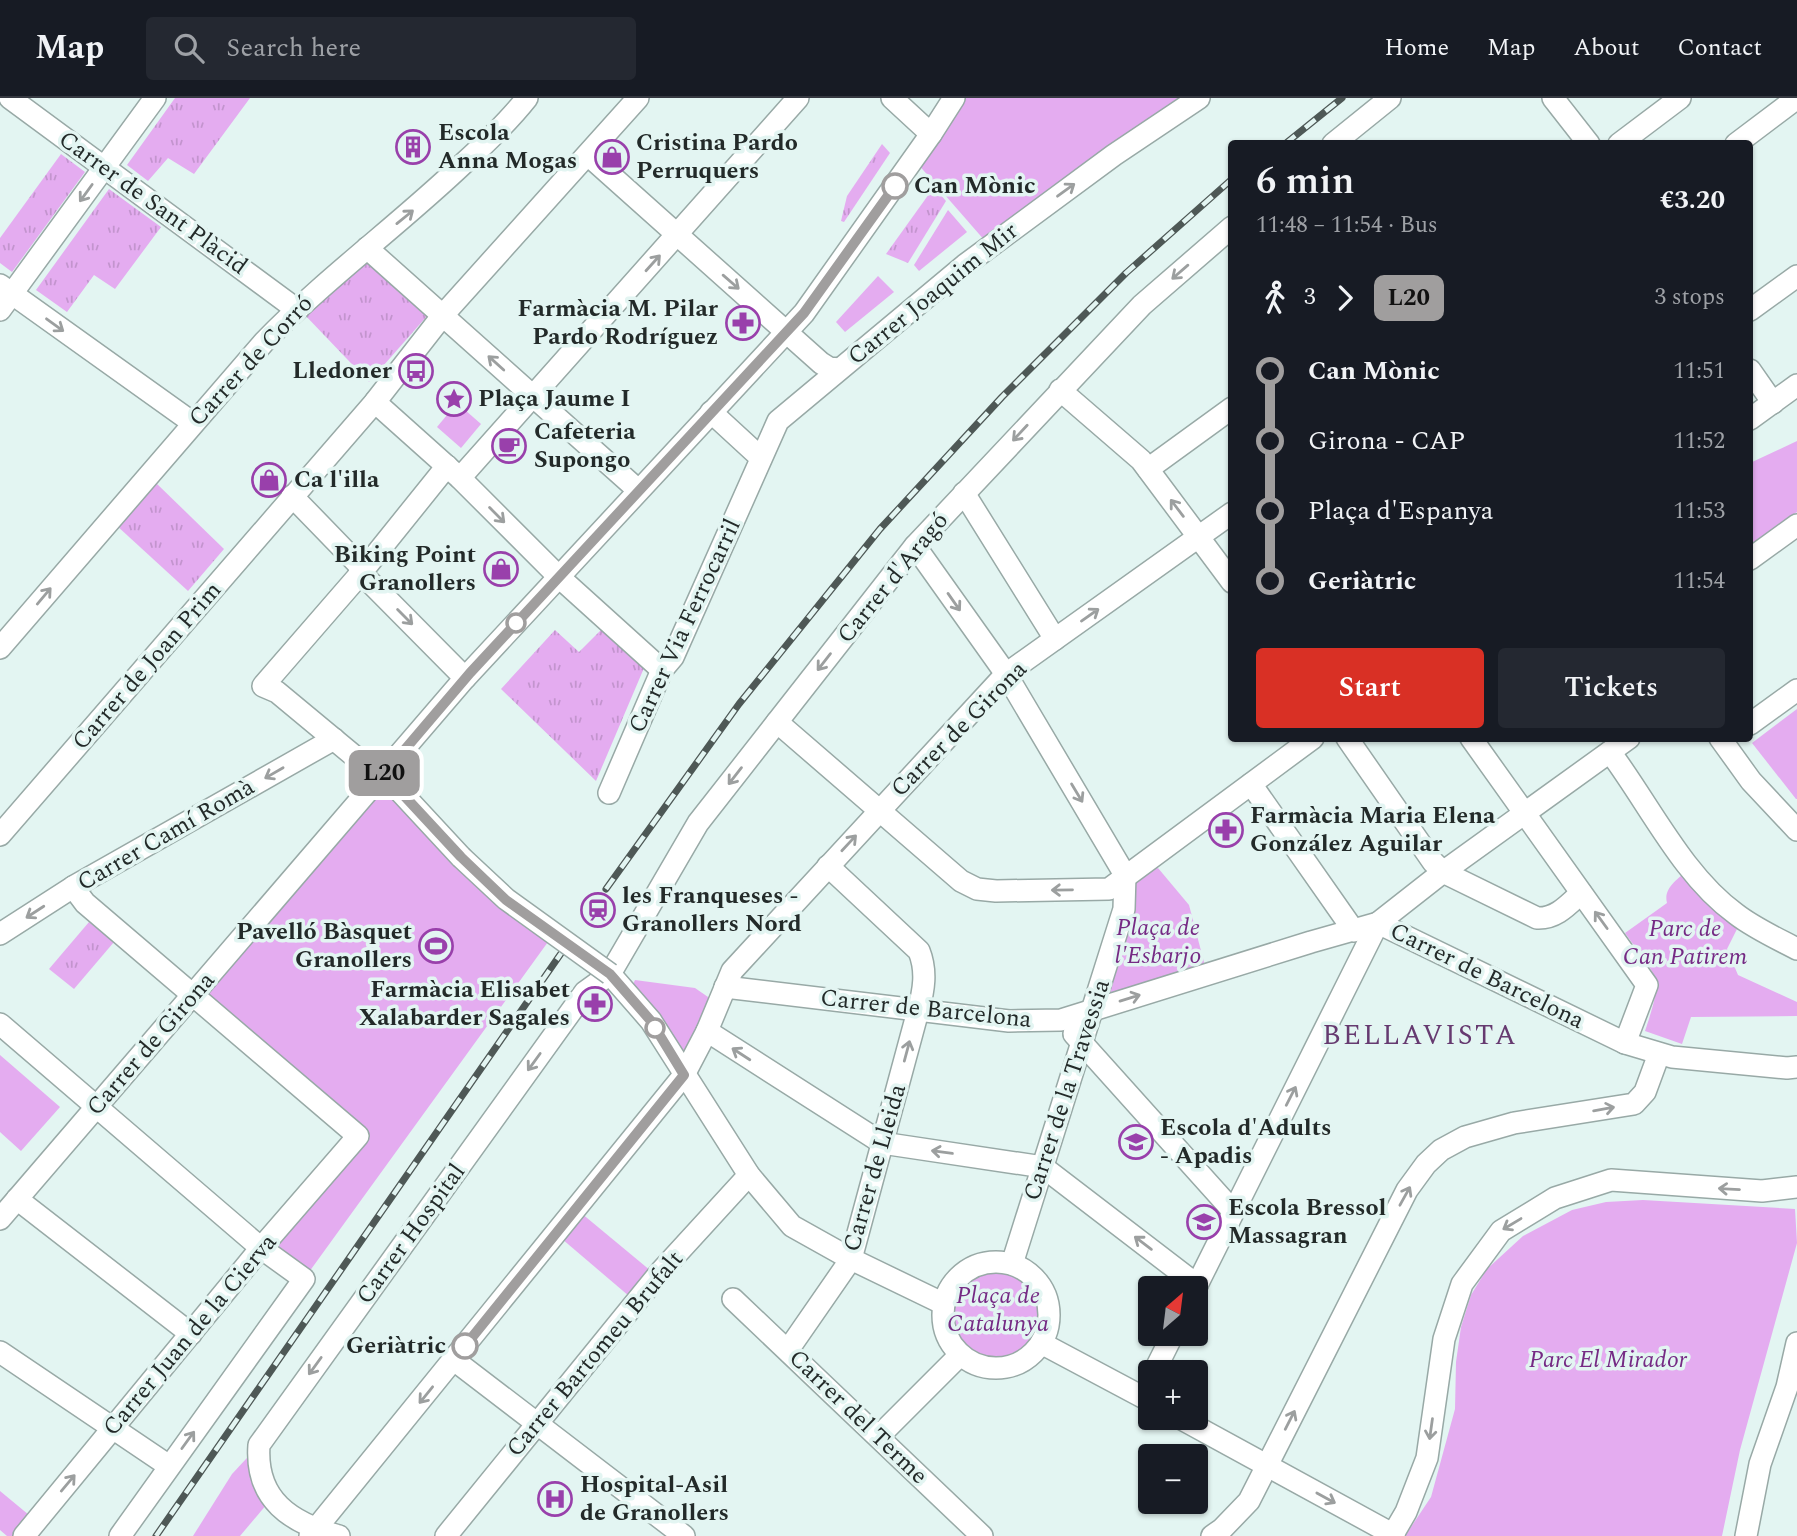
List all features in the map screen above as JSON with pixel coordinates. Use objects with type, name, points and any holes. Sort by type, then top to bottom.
[{"type":"street","name":"Carrer de Sant Plàcid","points":[[10,98],[106,166],[296,309]]},
{"type":"street","points":[[155,98],[106,166],[4,296],[193,423]]},
{"type":"street","name":"Carrer de Joan Prim","points":[[0,835],[375,402],[443,315],[638,98]]},
{"type":"street","points":[[798,98],[534,397],[454,472],[361,573],[263,686],[277,692],[359,760],[384,774],[461,857],[506,900],[610,974],[651,1021],[749,1175],[792,1226],[850,1259],[944,1304]]},
{"type":"street","points":[[892,98],[931,134]]},
{"type":"street","name":"Carrer de Girona","points":[[0,1219],[465,678],[804,313],[954,98]]},
{"type":"street","name":"Carrer Joaquim Mir","points":[[839,369],[965,265],[1114,155],[1199,98]]},
{"type":"street","points":[[1338,140],[1390,98]]},
{"type":"street","points":[[1552,98],[1586,140]]},
{"type":"street","points":[[1624,140],[1680,98]]},
{"type":"street","points":[[1741,140],[1797,98]]},
{"type":"street","name":"Carrer de Corró","points":[[2,644],[264,342],[296,309],[420,205],[499,131],[524,99]]},
{"type":"street","points":[[588,155],[821,363],[839,369]]},
{"type":"street","name":"Carrer d'Aragó","points":[[610,974],[698,823],[915,546],[1142,305],[1228,231]]},
{"type":"street","points":[[367,248],[638,490]]},
{"type":"street","points":[[1753,308],[1797,276]]},
{"type":"street","name":"Carrer Via Ferrocarril","points":[[609,793],[662,670],[673,657],[778,421],[839,369]]},
{"type":"street","points":[[1753,374],[1773,403]]},
{"type":"street","points":[[1753,417],[1797,385]]},
{"type":"street","points":[[1060,390],[1141,460],[1228,577]]},
{"type":"street","points":[[375,402],[454,472],[559,577],[662,670]]},
{"type":"street","points":[[1148,469],[1228,411]]},
{"type":"street","points":[[711,412],[761,458]]},
{"type":"street","points":[[964,493],[1055,639]]},
{"type":"street","points":[[292,496],[359,564],[361,573],[465,678]]},
{"type":"street","name":"Carrer de Girona","points":[[313,1533],[684,1075],[707,1031],[732,971],[1006,674],[1228,516]]},
{"type":"street","points":[[1753,557],[1797,525]]},
{"type":"street","points":[[915,546],[1006,674],[1125,875]]},
{"type":"street","points":[[1753,722],[1797,690]]},
{"type":"street","points":[[777,722],[961,881],[977,889],[996,891],[1109,889],[1307,742]]},
{"type":"street","name":"Carrer Camí Romà","points":[[0,934],[73,887],[334,739]]},
{"type":"street","points":[[1351,742],[1433,862],[1443,872],[1537,918],[1548,919],[1581,893]]},
{"type":"street","points":[[1474,742],[1647,985],[1625,1042]]},
{"type":"street","points":[[1201,1276],[1378,923],[1443,872],[1624,742]]},
{"type":"street","points":[[1726,742],[1751,781],[1797,830]]},
{"type":"street","points":[[1610,752],[1691,868],[1715,895],[1735,914],[1797,948]]},
{"type":"street","points":[[1251,783],[1354,931]]},
{"type":"street","name":"Carrer de Lleida","points":[[788,1350],[850,1259],[918,1011],[924,974],[924,963],[919,951],[828,866]]},
{"type":"street","name":"Carrer de la Travessia","points":[[1012,1264],[1124,909],[1125,875]]},
{"type":"street","points":[[73,887],[85,903],[193,996]]},
{"type":"street","name":"Carrer de Barcelona","points":[[725,987],[1009,1021],[1061,1020],[1378,923],[1625,1042],[1660,1054],[1797,1067]]},
{"type":"street","name":"Carrer Hospital","points":[[339,1536],[313,1533],[272,1498],[263,1485],[258,1463],[259,1444],[585,992],[610,974]]},
{"type":"street","name":"Carrer Juan de la Cierva","points":[[24,1536],[261,1248],[358,1136],[193,996]]},
{"type":"street","points":[[1061,1020],[1233,1212]]},
{"type":"street","points":[[0,1024],[261,1248],[304,1279],[120,1536]]},
{"type":"street","points":[[707,1031],[882,1143],[1043,1167],[1182,1276]]},
{"type":"street","points":[[1212,1536],[1249,1501],[1407,1190],[1426,1164],[1441,1150],[1465,1138],[1514,1123],[1634,1104],[1645,1092],[1660,1054]]},
{"type":"street","name":"Carrer Bartomeu Brufalt","points":[[446,1536],[662,1270],[749,1175]]},
{"type":"street","points":[[1203,1430],[1393,1535],[1406,1512],[1427,1458],[1444,1339],[1462,1284],[1501,1231],[1555,1198],[1611,1180],[1762,1191],[1797,1187]]},
{"type":"street","points":[[17,1199],[191,1334]]},
{"type":"street","points":[[988,1262],[1012,1264],[1030,1273],[1038,1282],[1047,1299],[1048,1328],[1041,1343],[1028,1358],[1002,1368],[984,1367],[960,1355],[946,1331],[944,1304],[950,1287],[973,1266],[988,1262]]},
{"type":"street","name":"Carrer del Terme","points":[[733,1299],[982,1536]]},
{"type":"street","points":[[1041,1343],[1138,1389]]},
{"type":"street","points":[[1746,1536],[1760,1464],[1787,1387],[1797,1343]]},
{"type":"street","points":[[0,1352],[169,1466]]},
{"type":"street","points":[[879,1436],[960,1355]]},
{"type":"street","points":[[454,1360],[684,1536]]},
{"type":"green space","points":[[175,98],[250,98],[194,174],[168,158],[148,181],[127,165]]},
{"type":"green space","points":[[961,98],[1193,98],[986,242],[917,163]]},
{"type":"green space","points":[[882,144],[890,153],[844,222],[841,221],[847,196]]},
{"type":"green space","points":[[61,154],[85,172],[12,272],[0,263],[0,238]]},
{"type":"green space","points":[[934,187],[946,201],[908,263],[886,254]]},
{"type":"green space","points":[[109,189],[161,227],[115,289],[94,275],[67,312],[36,290]]},
{"type":"green space","points":[[948,210],[967,232],[919,271],[914,265]]},
{"type":"green space","points":[[366,260],[427,316],[369,382],[303,313]]},
{"type":"green space","points":[[878,276],[894,292],[845,332],[836,322]]},
{"type":"green space","points":[[457,403],[481,424],[461,448],[437,427]]},
{"type":"green space","points":[[1797,441],[1797,512],[1753,543],[1753,462]]},
{"type":"green space","points":[[154,481],[224,549],[188,591],[116,525]]},
{"type":"green space","points":[[602,629],[644,668],[596,781],[501,689],[555,630],[579,652]]},
{"type":"green space","points":[[1797,709],[1797,799],[1796,799],[1752,743]]},
{"type":"green space","points":[[384,774],[553,935],[304,1279],[261,1248],[358,1136],[193,996]]},
{"type":"green space","name":"Plaça de l'Esbarjo","points":[[1158,868],[1189,905],[1205,966],[1101,1007],[1125,875]]},
{"type":"green space","name":"Parc de Can Patirem","points":[[1688,870],[1739,925],[1727,949],[1738,975],[1797,1002],[1797,1016],[1691,1017],[1682,1044],[1645,1031],[1655,999],[1654,978],[1651,969],[1625,933],[1667,903],[1669,888]]},
{"type":"green space","points":[[89,922],[114,942],[74,989],[49,969]]},
{"type":"green space","points":[[635,980],[695,988],[708,997],[710,1006],[689,1055],[674,1054],[630,991]]},
{"type":"green space","points":[[0,1055],[60,1107],[21,1151],[0,1132]]},
{"type":"green space","name":"Parc El Mirador","points":[[1643,1200],[1795,1209],[1797,1243],[1740,1450],[1722,1536],[1405,1536],[1431,1497],[1455,1409],[1456,1362],[1461,1327],[1471,1295],[1487,1269],[1523,1236],[1572,1210],[1606,1202]]},
{"type":"green space","points":[[575,1208],[657,1276],[636,1302],[555,1233]]},
{"type":"green space","name":"Plaça de Catalunya","points":[[998,1259],[1018,1263],[1034,1274],[1045,1290],[1049,1310],[1045,1330],[1034,1346],[1018,1357],[998,1361],[978,1357],[962,1346],[951,1330],[947,1310],[951,1290],[962,1274],[978,1263]]},
{"type":"green space","points":[[259,1445],[272,1498],[240,1536],[193,1536],[232,1474]]},
{"type":"green space","points":[[0,1491],[29,1515],[12,1536],[7,1536],[0,1530]]},
{"type":"railway","points":[[1290,140],[1342,98]]},
{"type":"railway","points":[[606,889],[739,704],[880,529],[1002,397],[1126,273],[1228,183]]},
{"type":"railway","points":[[156,1536],[562,952]]},
{"type":"bus line","name":"L20","points":[[465,1346],[684,1075],[651,1021],[610,974],[506,900],[461,857],[384,774],[470,673],[804,313],[895,186]]},
{"type":"place","name":"Escola Anna Mogas","points":[[413,147]]},
{"type":"place","name":"Cristina Pardo Perruquers","points":[[612,157]]},
{"type":"place","name":"Can Mònic","points":[[895,186]]},
{"type":"place","name":"Farmàcia M. Pilar Pardo Rodríguez","points":[[743,323]]},
{"type":"place","name":"Lledoner","points":[[416,371]]},
{"type":"place","name":"Plaça Jaume I","points":[[454,399]]},
{"type":"place","name":"Cafeteria Supongo","points":[[509,446]]},
{"type":"place","name":"Ca l'illa","points":[[269,480]]},
{"type":"place","name":"Biking Point Granollers","points":[[501,569]]},
{"type":"place","name":"Farmàcia Maria Elena González Aguilar","points":[[1226,830]]},
{"type":"place","name":"les Franqueses - Granollers Nord","points":[[598,910]]},
{"type":"place","name":"Pavelló Bàsquet Granollers","points":[[436,946]]},
{"type":"place","name":"Farmàcia Elisabet Xalabarder Sagales","points":[[595,1004]]},
{"type":"place","name":"Escola d'Adults - Apadis","points":[[1136,1142]]},
{"type":"place","name":"Escola Bressol Massagran","points":[[1204,1222]]},
{"type":"place","name":"Geriàtric","points":[[465,1346]]},
{"type":"place","name":"Hospital-Asil de Granollers","points":[[555,1499]]},
{"type":"district","name":"BELLAVISTA","points":[[1420,1035]]}]
